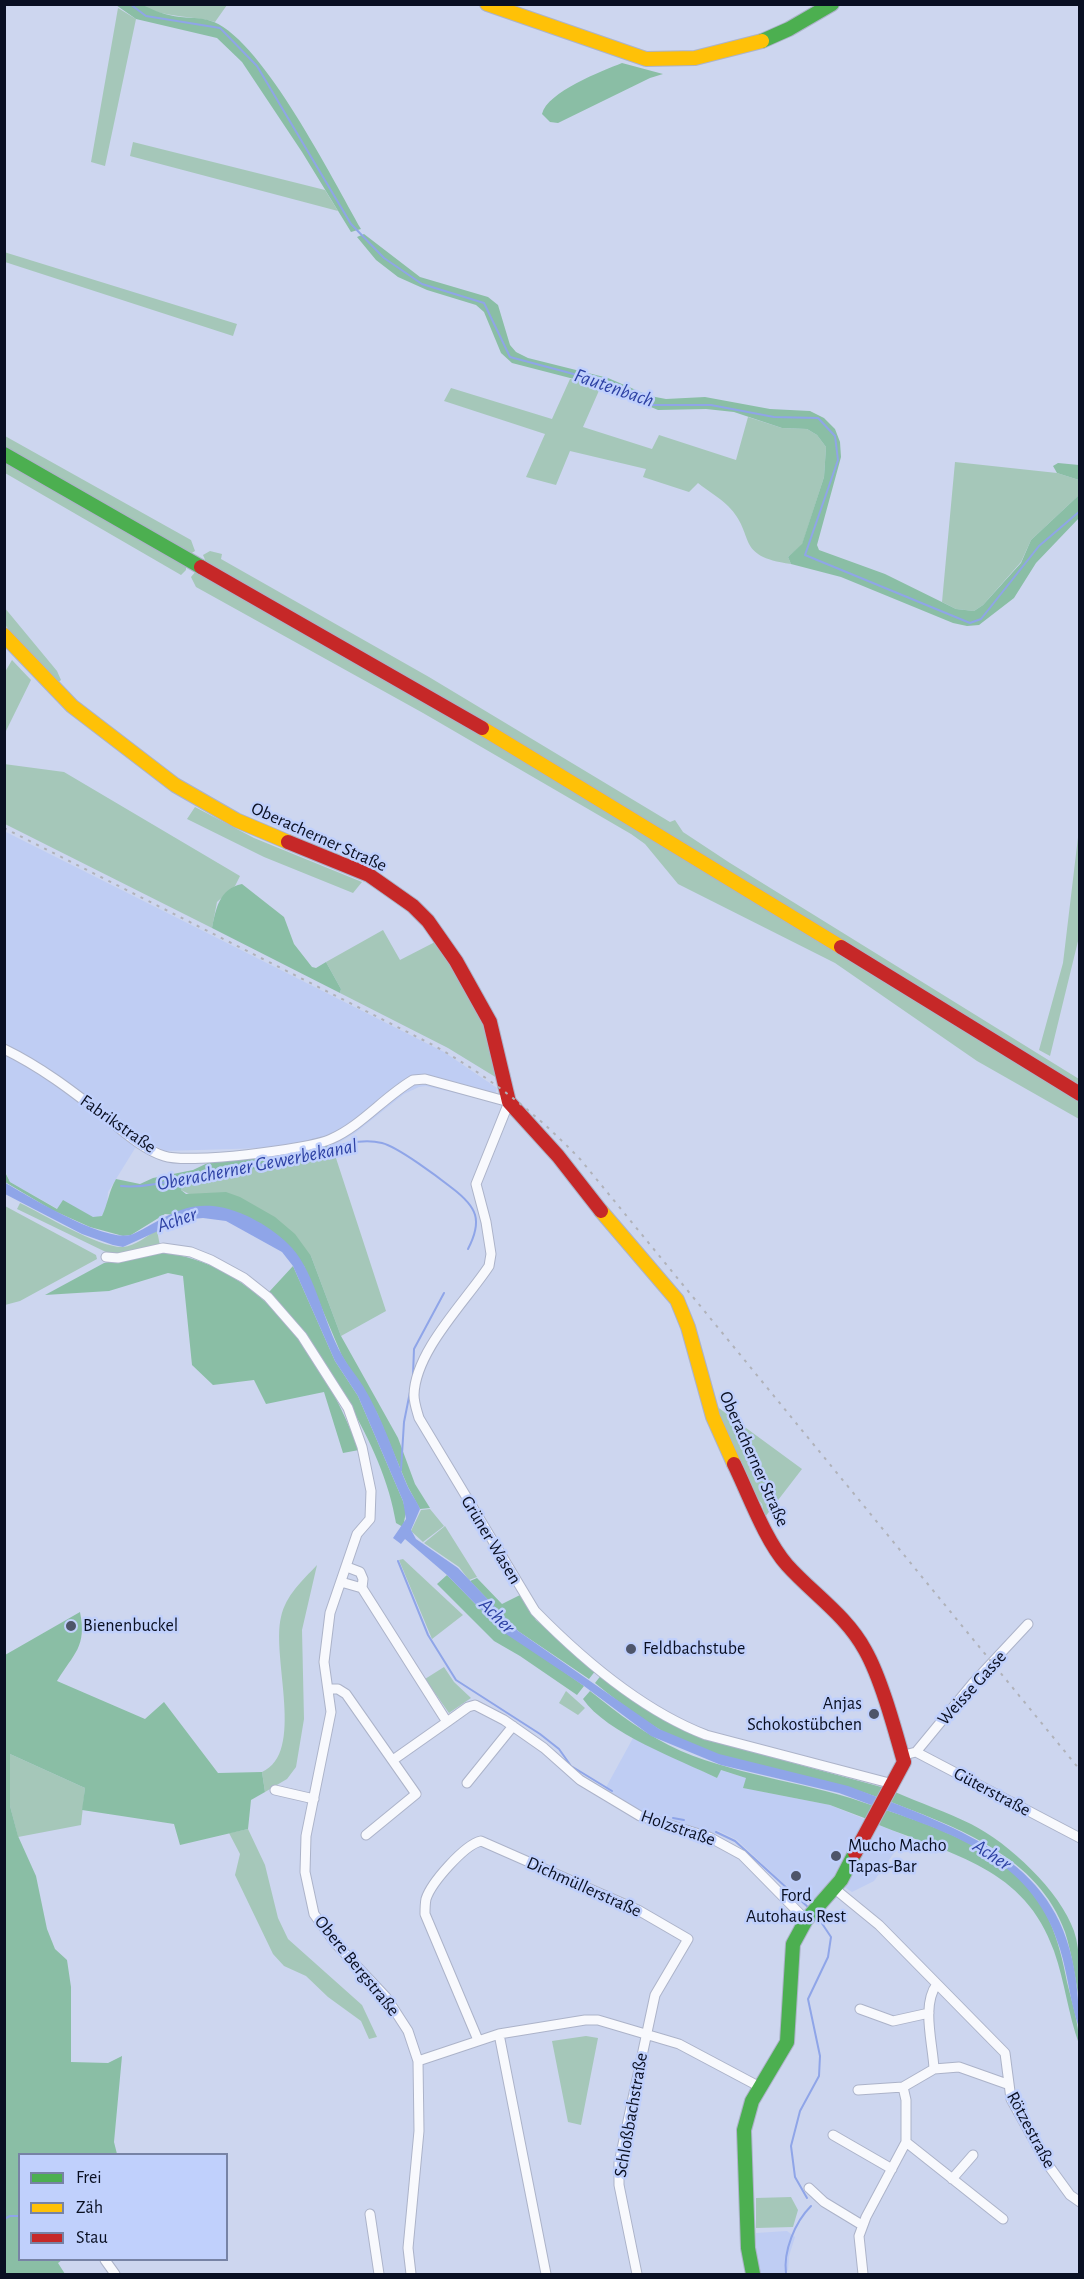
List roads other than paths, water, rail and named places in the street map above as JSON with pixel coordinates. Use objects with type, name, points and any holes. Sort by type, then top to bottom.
[{"type":"street","points":[[487,4],[646,60],[672,62],[738,50],[788,29],[832,4]]},
{"type":"street","points":[[4,454],[506,742],[1080,1094]]},
{"type":"street","name":"Oberacherner Straße","points":[[4,635],[72,706],[176,785],[236,820],[369,875],[413,906],[442,939],[482,1005],[498,1047],[509,1102],[558,1156],[623,1240],[677,1300],[688,1327],[713,1417],[758,1516],[786,1564],[841,1617],[864,1650],[910,1754]]},
{"type":"street","name":"Fabrikstraße","points":[[4,1049],[39,1066],[127,1133],[164,1156],[265,1152],[300,1148],[330,1140],[346,1131],[412,1080],[425,1079],[509,1102]]},
{"type":"street","name":"Grüner Wasen","points":[[509,1102],[476,1184],[486,1222],[491,1254],[489,1266],[437,1337],[419,1371],[414,1396],[419,1418],[535,1611],[557,1634],[626,1691],[682,1726],[890,1790]]},
{"type":"street","name":"Obere Bergstraße","points":[[106,1257],[118,1258],[163,1248],[191,1252],[211,1260],[268,1297],[302,1336],[331,1379],[348,1408],[362,1447],[371,1491],[370,1519],[357,1534],[330,1613],[326,1634],[324,1662],[332,1712],[306,1836],[304,1872],[314,1914],[336,1944],[386,1997],[408,2031],[418,2061],[418,2131],[408,2248],[411,2274]]},
{"type":"street","points":[[347,1567],[360,1572],[363,1579],[362,1588],[447,1722],[393,1760]]},
{"type":"street","points":[[341,1582],[362,1588]]},
{"type":"street","name":"Weisse Gasse","points":[[910,1754],[1028,1624]]},
{"type":"street","points":[[329,1689],[338,1689],[345,1694],[416,1794],[366,1835]]},
{"type":"street","name":"Holzstraße","points":[[447,1722],[468,1707],[475,1705],[513,1726],[544,1748],[580,1780],[640,1816],[709,1837],[742,1854],[812,1914]]},
{"type":"street","points":[[467,1783],[513,1726]]},
{"type":"street","points":[[753,2274],[748,2247],[744,2130],[752,2101],[778,2061],[787,2042],[790,1957],[797,1935],[812,1914],[835,1889],[910,1754]]},
{"type":"street","name":"Güterstraße","points":[[910,1754],[1080,1838]]},
{"type":"street","points":[[275,1790],[314,1799]]},
{"type":"street","name":"Dichmüllerstraße","points":[[478,2040],[425,1914],[426,1898],[460,1852],[470,1844],[481,1841],[638,1910],[688,1939],[655,1995],[646,2032]]},
{"type":"street","name":"Rötzestraße","points":[[835,1889],[879,1925],[1005,2053],[1007,2084],[1011,2099],[1046,2162],[1070,2195],[1080,2202]]},
{"type":"street","points":[[858,2090],[903,2087],[934,2069],[929,2013],[932,1990],[937,1984]]},
{"type":"street","points":[[860,2009],[893,2021],[929,2013]]},
{"type":"street","name":"Schloßbachstraße","points":[[418,2061],[499,2034],[585,2020],[646,2032],[618,2174],[637,2274]]},
{"type":"street","points":[[646,2032],[679,2043],[760,2087]]},
{"type":"street","points":[[499,2034],[546,2274]]},
{"type":"street","name":"Rötzestraße","points":[[934,2069],[970,2069],[1007,2084]]},
{"type":"street","points":[[863,2274],[858,2246],[862,2225],[906,2142],[906,2100],[903,2087]]},
{"type":"street","points":[[833,2135],[892,2169]]},
{"type":"street","points":[[906,2142],[1003,2219]]},
{"type":"street","points":[[952,2179],[972,2155]]},
{"type":"street","points":[[809,2188],[824,2202],[862,2225]]},
{"type":"street","points":[[370,2214],[379,2274]]},
{"type":"street","points":[[106,2261],[115,2274]]},
{"type":"water","name":"Acher","points":[[4,1182],[68,1217],[88,1226],[121,1235],[133,1234],[180,1210],[201,1206],[235,1211],[276,1233],[300,1259],[314,1286],[344,1359],[376,1410],[407,1485],[420,1509],[411,1530],[416,1539],[458,1568],[518,1631],[659,1729],[719,1754],[848,1786],[880,1798],[874,1806],[839,1793],[721,1765],[651,1736],[584,1686],[503,1632],[447,1575],[405,1539],[401,1544],[393,1538],[406,1519],[403,1501],[358,1396],[335,1361],[293,1266],[282,1252],[226,1221],[203,1218],[182,1220],[123,1247],[113,1245],[82,1234],[5,1194]]},
{"type":"water","name":"Acher","points":[[891,1802],[971,1837],[1003,1857],[1030,1879],[1051,1907],[1067,1940],[1076,1980],[1079,2028],[1060,1949],[1048,1920],[1033,1895],[1014,1875],[968,1843],[886,1810]]},
{"type":"waterway","name":"Fautenbach","points":[[130,4],[146,16],[220,28],[257,66],[351,224],[384,258],[422,284],[484,303],[510,357],[611,384],[650,405],[711,405],[774,417],[818,418],[835,436],[838,460],[805,555],[970,623],[981,619],[1039,546],[1080,511]]},
{"type":"waterway","name":"Oberacherner Gewerbekanal","points":[[121,1186],[145,1186],[215,1170],[293,1160],[348,1143],[371,1141],[398,1150],[467,1201],[472,1208],[476,1222],[473,1239],[468,1249]]},
{"type":"waterway","name":"Oberacherner Gewerbekanal","points":[[413,1375],[414,1349],[444,1293]]},
{"type":"waterway","name":"Oberacherner Gewerbekanal","points":[[401,1470],[404,1422],[410,1392]]},
{"type":"waterway","points":[[398,1561],[428,1635],[456,1680],[540,1734],[559,1749],[571,1766],[612,1791]]},
{"type":"waterway","points":[[673,1818],[684,1820]]},
{"type":"waterway","points":[[716,1832],[735,1841],[809,1908]]},
{"type":"waterway","points":[[807,2198],[795,2177],[791,2146],[800,2111],[819,2076],[820,2056],[808,1999],[828,1957],[831,1937],[817,1916]]},
{"type":"waterway","points":[[786,2274],[786,2256],[791,2237],[811,2206]]},
{"type":"waterway","points":[[4,2219],[18,2216]]},
{"type":"railway","points":[[4,828],[431,1044],[472,1068],[528,1110],[580,1159],[1080,1770]]},
{"type":"place","name":"Bienenbuckel","points":[[71,1626]]},
{"type":"place","name":"Feldbachstube","points":[[631,1649]]},
{"type":"place","name":"Anjas Schokostübchen","points":[[874,1714]]},
{"type":"place","name":"Mucho Macho Tapas-Bar","points":[[836,1856]]},
{"type":"place","name":"Ford Autohaus Rest","points":[[796,1876]]}]
